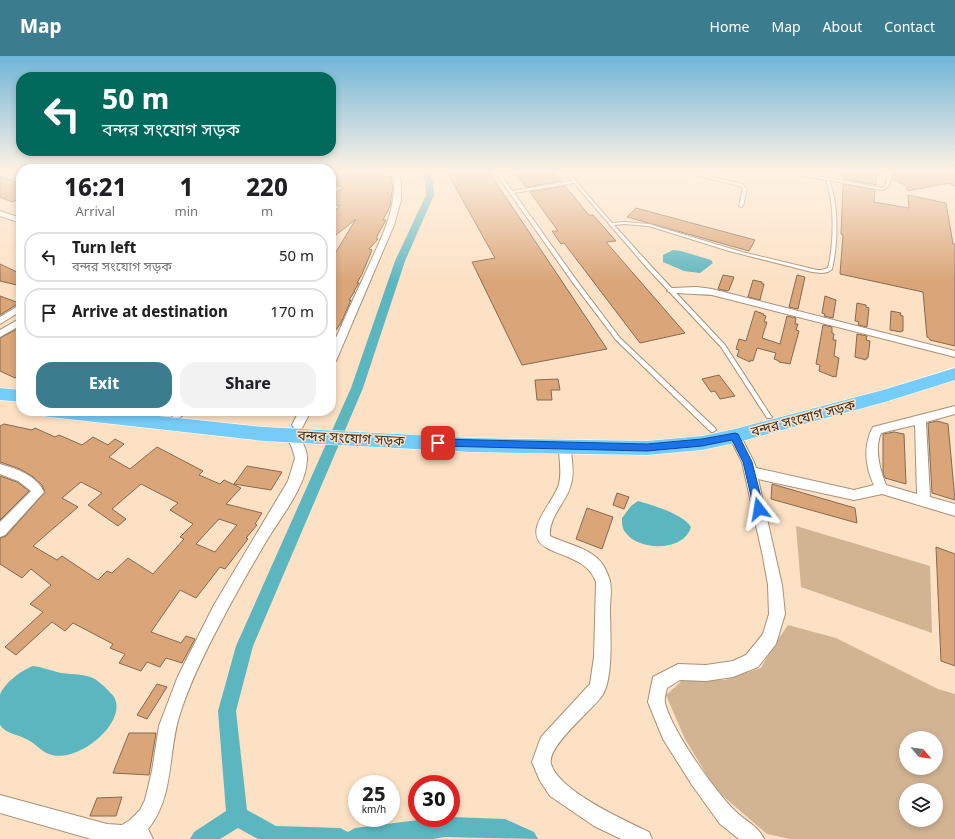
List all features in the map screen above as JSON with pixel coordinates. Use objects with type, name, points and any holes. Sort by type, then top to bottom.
[{"type":"highway","name":"বন্দর সংযোগ সড়ক","points":[[426,438],[669,437],[712,430],[837,401],[862,392],[922,377],[955,365]]},
{"type":"highway","name":"বন্দর সংযোগ সড়ক","points":[[124,416],[198,421],[298,424],[426,438],[565,447],[647,448],[702,443],[735,436],[885,396],[955,374]]},
{"type":"highway","points":[[0,394],[16,396]]},
{"type":"highway","points":[[0,405],[16,407]]},
{"type":"highway","name":"বন্দর সংযোগ সড়ক","points":[[187,416],[198,421]]},
{"type":"street","points":[[336,351],[392,219],[394,209]]},
{"type":"street","points":[[0,213],[16,220]]},
{"type":"street","points":[[672,292],[697,290],[712,292],[955,354]]},
{"type":"street","points":[[0,321],[16,310]]},
{"type":"street","points":[[0,334],[16,324]]},
{"type":"street","points":[[882,489],[876,478],[873,461],[873,437],[877,430],[920,418],[953,413]]},
{"type":"street","points":[[920,418],[924,501]]},
{"type":"street","points":[[0,804],[107,834],[140,834],[156,796],[173,707],[202,641],[283,501],[298,470],[301,459],[298,424]]},
{"type":"street","points":[[735,436],[748,462],[775,585],[778,614],[770,638],[752,661],[733,669],[706,673],[678,672],[659,682],[656,702],[669,733],[698,778],[728,817],[754,839]]},
{"type":"street","points":[[565,447],[565,483],[562,494],[545,521],[542,531],[544,539],[548,542],[584,557],[595,564],[600,571],[603,582],[602,657],[597,689],[547,743],[541,762],[546,775],[557,789],[601,818],[642,839]]},
{"type":"street","points":[[0,469],[14,474],[33,484],[38,492],[0,531]]},
{"type":"street","points":[[750,472],[854,495],[882,489],[955,510]]},
{"type":"lane","points":[[524,209],[575,282],[618,338],[712,430]]},
{"type":"lane","points":[[598,209],[672,292],[723,346],[769,417]]},
{"type":"lane","points":[[612,224],[622,222],[641,224],[751,256],[818,271],[826,271],[830,269],[832,261],[834,209]]},
{"type":"shaded area","points":[[796,526],[930,566],[932,633],[801,587]]},
{"type":"shaded area","points":[[788,625],[836,638],[938,689],[955,694],[955,839],[790,839],[767,834],[716,790],[685,739],[666,695],[683,680],[725,680],[761,668],[772,648]]},
{"type":"water","points":[[673,250],[711,260],[713,263],[700,273],[684,271],[663,262],[663,255]]},
{"type":"water","points":[[638,501],[674,514],[687,522],[691,527],[687,535],[680,541],[671,545],[661,546],[650,546],[632,539],[624,530],[622,518],[631,506]]},
{"type":"water","points":[[33,666],[61,673],[89,676],[105,687],[115,699],[116,709],[113,720],[106,731],[84,748],[72,754],[60,756],[46,753],[29,740],[8,732],[2,728],[0,725],[0,695],[2,690],[14,678]]},
{"type":"building","points":[[389,209],[383,220],[386,220],[376,238],[378,239],[369,249],[372,250],[357,283],[359,283],[349,300],[351,300],[341,323],[336,330],[336,252],[356,219],[336,235],[336,210]]},
{"type":"building","points":[[467,209],[513,209],[607,349],[522,365],[472,262],[495,258]]},
{"type":"building","points":[[542,209],[584,209],[589,215],[593,215],[616,241],[606,242],[685,333],[640,343],[564,243],[561,244],[552,231],[558,231]]},
{"type":"building","points":[[635,209],[638,209],[755,240],[749,251],[627,217]]},
{"type":"building","points":[[842,209],[947,209],[953,244],[955,244],[955,346],[930,340],[927,337],[923,292],[840,274],[843,235],[841,234]]},
{"type":"building","points":[[0,264],[16,272],[16,285],[0,281]]},
{"type":"building","points":[[723,275],[734,277],[729,290],[727,291],[718,289]]},
{"type":"building","points":[[797,275],[805,277],[798,309],[789,307]]},
{"type":"building","points":[[753,280],[764,284],[760,300],[748,297]]},
{"type":"building","points":[[0,296],[16,302],[16,305],[0,315]]},
{"type":"building","points":[[825,296],[836,300],[833,318],[824,316],[825,314],[822,313]]},
{"type":"building","points":[[857,303],[866,305],[866,307],[869,308],[867,327],[858,325],[859,322],[855,321]]},
{"type":"building","points":[[755,311],[766,316],[764,322],[767,322],[762,338],[780,344],[787,316],[796,318],[795,324],[798,324],[796,330],[799,331],[790,364],[779,362],[774,359],[776,353],[757,348],[753,361],[751,360],[750,362],[737,356],[739,350],[736,349],[739,339],[746,341]]},
{"type":"building","points":[[891,311],[901,313],[900,315],[903,316],[903,331],[890,330]]},
{"type":"building","points":[[823,325],[832,327],[832,333],[834,334],[833,340],[836,340],[834,356],[839,358],[836,377],[819,371],[820,365],[816,364]]},
{"type":"building","points":[[16,330],[15,378],[0,371],[0,338]]},
{"type":"building","points":[[857,334],[867,336],[866,340],[870,341],[868,358],[866,358],[866,360],[855,357]]},
{"type":"building","points":[[719,375],[735,396],[720,399],[715,391],[711,392],[702,379]]},
{"type":"building","points":[[558,379],[560,390],[551,390],[552,400],[537,400],[535,380]]},
{"type":"building","points":[[937,421],[948,424],[955,500],[932,493],[928,423]]},
{"type":"building","points":[[4,424],[32,430],[35,428],[55,437],[59,435],[82,445],[93,437],[108,445],[115,439],[124,444],[109,457],[130,469],[157,447],[203,471],[199,475],[220,484],[224,480],[241,488],[226,504],[262,513],[255,524],[257,525],[246,538],[248,539],[225,569],[220,567],[196,598],[180,590],[151,632],[181,643],[186,636],[195,639],[182,663],[166,658],[160,667],[147,662],[141,671],[119,663],[125,654],[110,648],[113,644],[73,623],[65,631],[52,622],[16,655],[5,647],[43,612],[30,604],[51,585],[31,569],[22,578],[0,564],[0,538],[6,536],[45,492],[42,485],[32,476],[20,469],[0,462],[0,426]],"holes":[[[81,482],[102,493],[88,505],[118,526],[126,519],[112,509],[141,484],[178,503],[170,510],[193,524],[180,537],[184,539],[153,574],[128,558],[112,573],[107,571],[98,580],[62,556],[57,560],[33,546],[78,507],[62,498]],[[219,519],[237,525],[215,552],[196,544]]]},
{"type":"building","points":[[894,432],[904,434],[906,484],[885,478],[883,473],[883,434]]},
{"type":"building","points":[[247,466],[282,472],[271,490],[234,484]]},
{"type":"building","points":[[0,476],[17,482],[29,491],[0,520]]},
{"type":"building","points":[[772,484],[855,508],[857,523],[771,499]]},
{"type":"building","points":[[617,493],[629,497],[624,509],[613,505]]},
{"type":"building","points":[[587,508],[613,517],[602,549],[576,539]]},
{"type":"building","points":[[936,547],[955,554],[955,666],[941,661]]},
{"type":"building","points":[[157,684],[167,687],[147,719],[137,715]]},
{"type":"building","points":[[129,733],[156,733],[149,775],[113,773]]},
{"type":"building","points":[[122,797],[116,816],[90,816],[97,798]]},
{"type":"waterway","points":[[237,816],[227,711],[245,646],[357,388],[400,261],[424,209]]},
{"type":"waterway","points":[[201,839],[237,816]]},
{"type":"waterway","points":[[237,816],[274,836],[340,839]]},
{"type":"waterway","points":[[355,839],[445,827],[505,829],[527,839]]},
{"type":"route","points":[[438,443],[647,448],[702,443],[735,436],[748,462],[759,509]]}]
